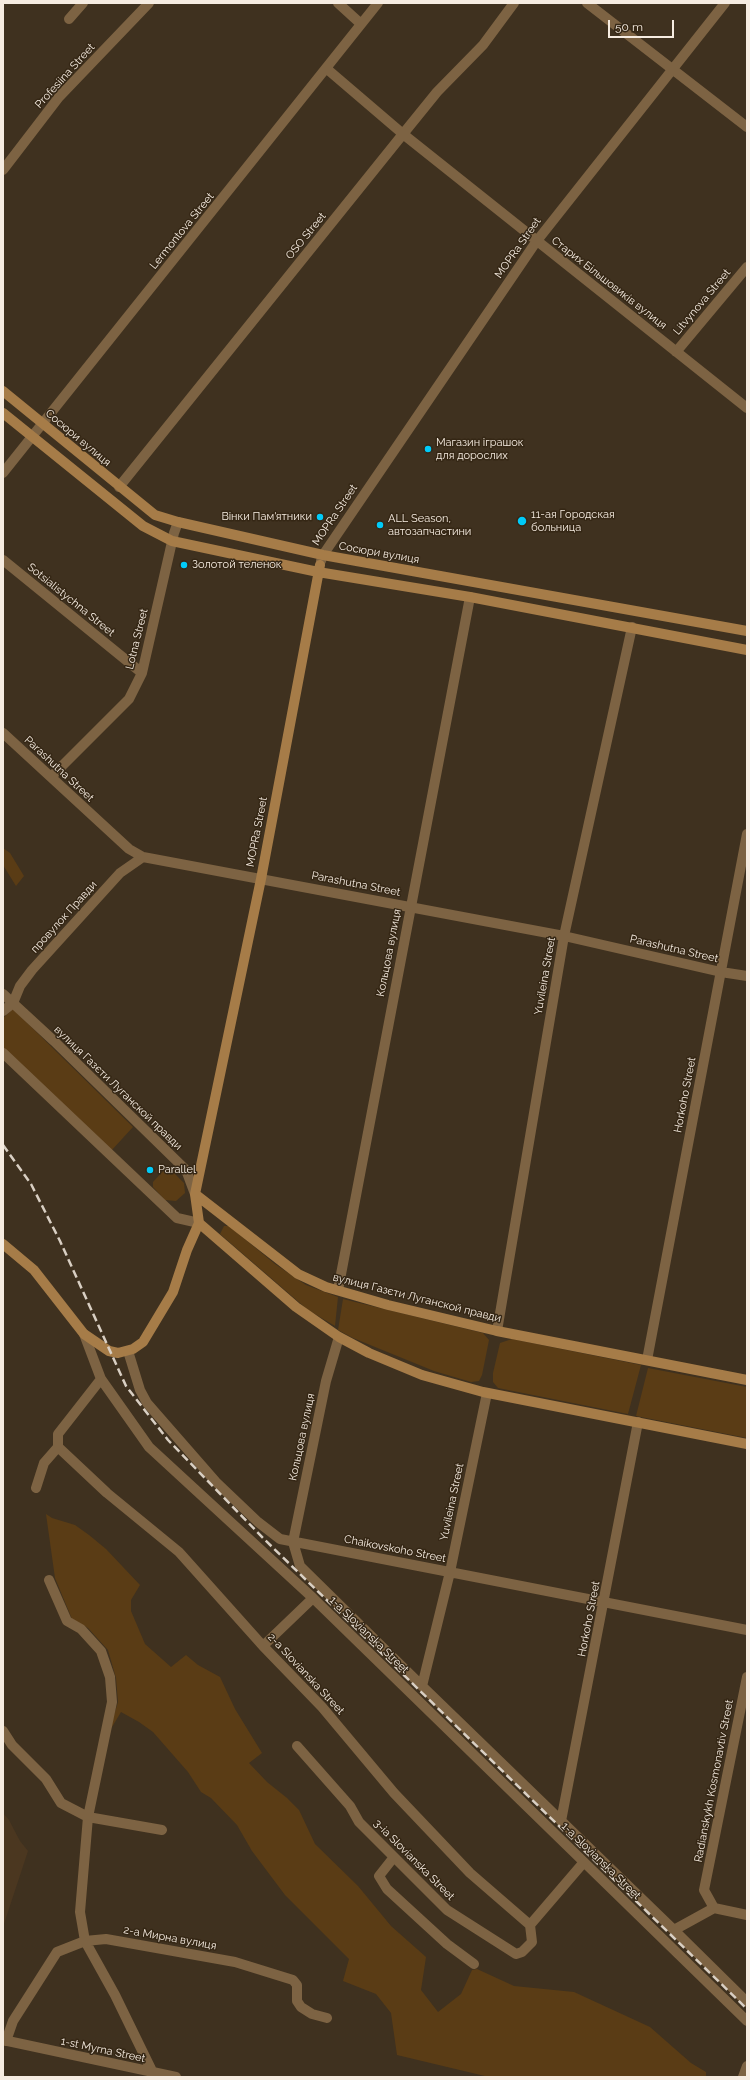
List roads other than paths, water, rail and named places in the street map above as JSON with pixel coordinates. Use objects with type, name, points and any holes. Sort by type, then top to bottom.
[{"type":"street","points":[[69,19],[84,3]]},
{"type":"street","name":"Profesiina Street","points":[[3,170],[59,97],[149,3]]},
{"type":"street","points":[[338,3],[361,24]]},
{"type":"street","name":"Lermontova Street","points":[[3,474],[327,69],[378,3]]},
{"type":"street","name":"OSO Street","points":[[119,487],[437,92],[484,45],[514,3]]},
{"type":"street","points":[[587,3],[747,127]]},
{"type":"street","name":"MOPRa Street","points":[[199,1223],[195,1194],[261,879],[319,568],[323,555],[536,242],[725,3]]},
{"type":"street","name":"Старих Більшовиків вулиця","points":[[327,69],[403,134],[536,242],[747,408]]},
{"type":"street","name":"Litvynova Street","points":[[676,352],[747,267]]},
{"type":"street","name":"Сосюри вулиця","points":[[3,391],[155,515],[178,522],[323,555],[747,631]]},
{"type":"street","points":[[3,413],[32,438],[143,526],[172,541],[747,650]]},
{"type":"street","name":"Lotna Street","points":[[51,777],[129,699],[142,673],[172,541],[178,522]]},
{"type":"street","name":"Sotsialistychna Street","points":[[3,560],[142,673]]},
{"type":"street","name":"Кольцова вулиця","points":[[338,1290],[470,598]]},
{"type":"street","name":"Yuvileina Street","points":[[497,1331],[564,936],[632,627]]},
{"type":"street","name":"Parashutna Street","points":[[3,733],[129,850],[143,857],[564,936],[721,972],[747,976]]},
{"type":"street","name":"Horkoho Street","points":[[647,1360],[747,834]]},
{"type":"street","name":"провулок Правди","points":[[13,1003],[20,986],[29,974],[120,874],[143,857]]},
{"type":"street","name":"вулиця Газєти Луганской правди","points":[[3,994],[54,1041],[186,1170],[195,1194],[298,1274],[338,1290],[497,1331],[747,1380]]},
{"type":"street","points":[[3,1011],[13,1003]]},
{"type":"street","points":[[3,1053],[177,1218],[199,1223],[296,1307],[339,1337],[369,1353],[422,1374],[487,1393],[747,1444]]},
{"type":"street","points":[[84,1334],[109,1351],[118,1353],[133,1349],[143,1342],[173,1292],[187,1250],[199,1223]]},
{"type":"street","name":"1-a Slovianska Street","points":[[3,1244],[34,1270],[84,1334],[101,1379],[148,1447],[313,1598],[747,2022]]},
{"type":"street","name":"Кольцова вулиця","points":[[293,1542],[326,1381],[339,1337]]},
{"type":"street","name":"Chaikovskoho Street","points":[[128,1351],[140,1390],[146,1403],[216,1482],[258,1522],[280,1539],[747,1630]]},
{"type":"street","points":[[36,1488],[44,1463],[58,1447],[58,1434],[101,1379]]},
{"type":"street","name":"Yuvileina Street","points":[[422,1686],[450,1572],[487,1393]]},
{"type":"street","name":"Horkoho Street","points":[[561,1821],[638,1422]]},
{"type":"street","name":"2-a Slovianska Street","points":[[58,1447],[107,1493],[179,1552],[263,1646],[322,1707],[394,1793],[470,1874],[530,1924]]},
{"type":"street","points":[[293,1542],[300,1566],[747,2002]]},
{"type":"street","points":[[49,1580],[67,1621],[81,1629],[101,1650],[110,1677],[112,1702],[88,1817],[80,1912],[85,1941],[115,1995],[153,2073]]},
{"type":"street","points":[[263,1646],[313,1598]]},
{"type":"street","name":"Radianskykh Kosmonavtiv Street","points":[[714,1908],[704,1890],[747,1677]]},
{"type":"street","points":[[3,1732],[12,1744],[46,1780],[62,1803],[88,1817],[162,1830]]},
{"type":"street","name":"3-ia Slovianska Street","points":[[296,1746],[350,1806],[359,1822],[447,1910],[516,1954],[522,1952],[532,1942],[530,1924]]},
{"type":"street","points":[[394,1857],[379,1876],[387,1889],[447,1944],[474,1964]]},
{"type":"street","points":[[530,1924],[584,1862]]},
{"type":"street","points":[[674,1930],[714,1908],[747,1915]]},
{"type":"street","name":"2-а Мирна вулиця","points":[[4,2040],[13,2021],[57,1952],[85,1941],[106,1938],[251,1966],[293,1980],[297,1985],[297,2000],[301,2007],[312,2014],[327,2018]]},
{"type":"street","name":"1-st Myrna Street","points":[[4,2040],[176,2077]]},
{"type":"street","points":[[743,2077],[747,2066]]},
{"type":"railway","points":[[3,1145],[31,1184],[60,1241],[126,1386],[168,1440],[264,1539],[747,2009]]},
{"type":"place","name":"Магазин іграшок для дорослих","points":[[428,449]]},
{"type":"place","name":"Вінки Пам'ятники","points":[[320,517]]},
{"type":"place","name":"11-ая Городская больница","points":[[522,521]]},
{"type":"place","name":"ALL Season, автозапчастини","points":[[380,525]]},
{"type":"place","name":"Золотой теленок","points":[[184,565]]},
{"type":"place","name":"Parallel","points":[[150,1170]]}]
